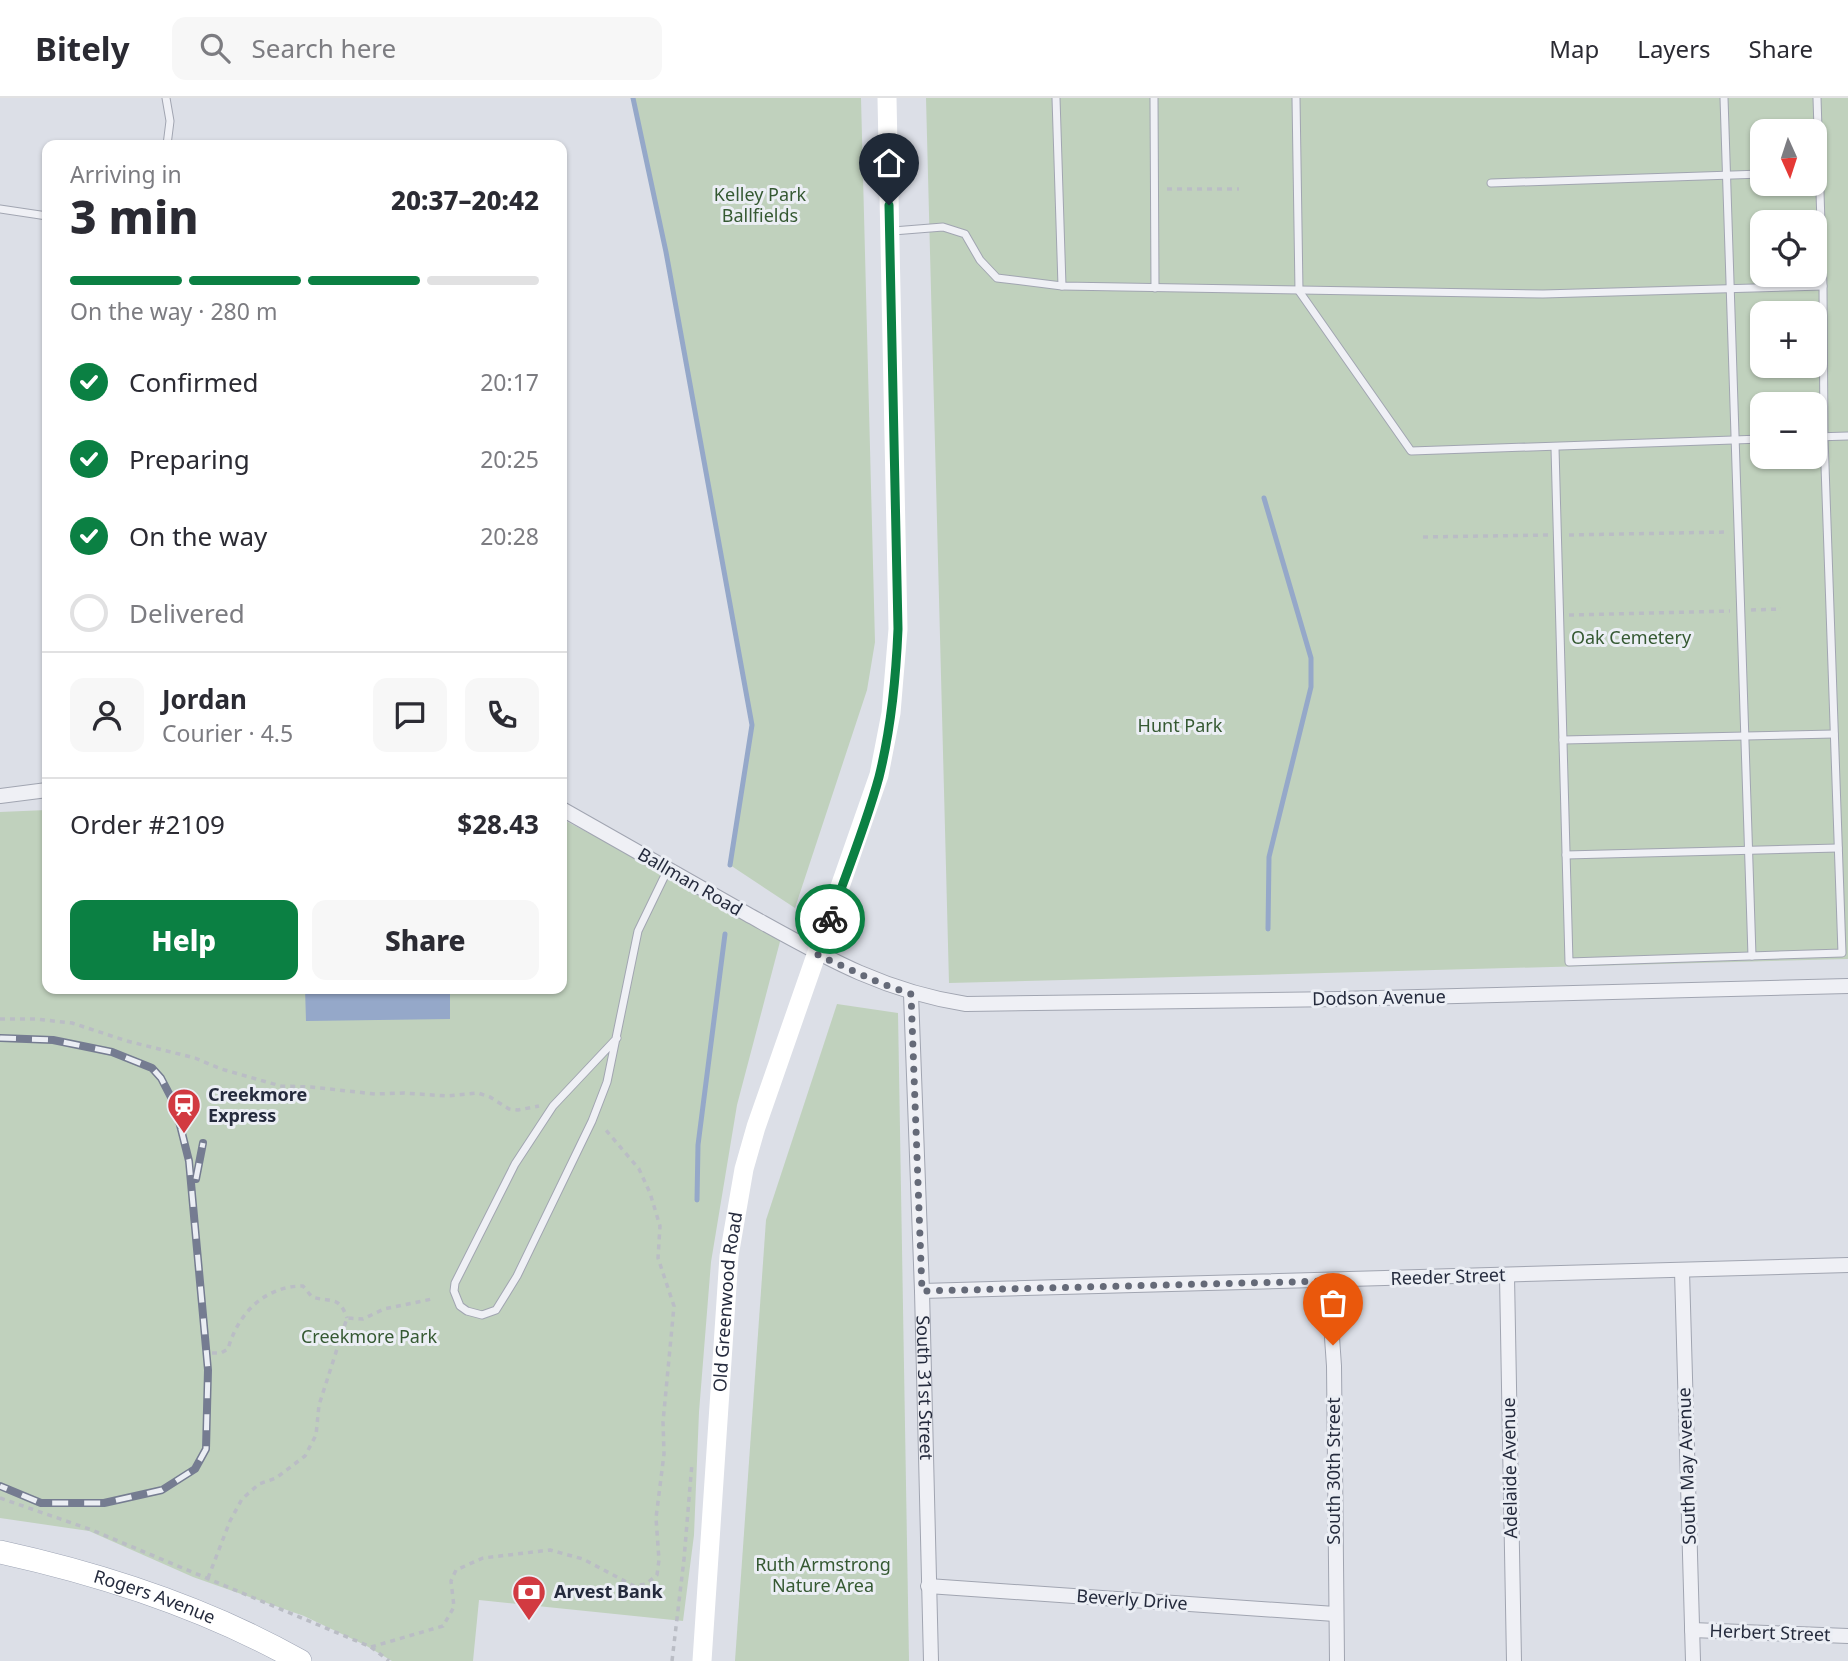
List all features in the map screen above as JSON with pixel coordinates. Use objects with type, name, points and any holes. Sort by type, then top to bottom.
[{"type":"main road","points":[[818,955],[879,775],[896,671],[898,616],[887,98]]},
{"type":"main road","name":"Old Greenwood Road","points":[[702,1661],[729,1256],[736,1212],[744,1169],[757,1127],[818,955]]},
{"type":"main road","name":"Rogers Avenue","points":[[0,1552],[98,1576],[158,1595],[260,1638],[300,1661]]},
{"type":"street","points":[[0,796],[42,791]]},
{"type":"street","name":"Ballman Road","points":[[567,812],[818,955]]},
{"type":"street","points":[[818,955],[911,994]]},
{"type":"street","name":"Dodson Avenue","points":[[911,994],[966,1004],[989,1005],[1848,986]]},
{"type":"street","name":"South 31st Street","points":[[911,994],[931,1661]]},
{"type":"street","name":"Reeder Street","points":[[922,1291],[1848,1265]]},
{"type":"street","name":"South May Avenue","points":[[1682,1271],[1693,1661]]},
{"type":"street","name":"Adelaide Avenue","points":[[1507,1276],[1514,1661]]},
{"type":"street","name":"South 30th Street","points":[[1328,1281],[1334,1366],[1337,1661]]},
{"type":"street","name":"Beverly Drive","points":[[928,1586],[1335,1614]]},
{"type":"street","name":"Herbert Street","points":[[1692,1630],[1848,1636]]},
{"type":"lane","points":[[166,98],[170,121],[168,140]]},
{"type":"lane","points":[[1056,98],[1062,286]]},
{"type":"lane","points":[[1154,98],[1154,288]]},
{"type":"lane","points":[[1296,98],[1299,291],[1411,451],[1750,439]]},
{"type":"lane","points":[[1724,98],[1752,956]]},
{"type":"lane","points":[[1817,98],[1817,119]]},
{"type":"lane","points":[[1491,183],[1750,174]]},
{"type":"lane","points":[[0,209],[42,215]]},
{"type":"lane","points":[[890,232],[943,227],[965,234],[980,260],[997,278],[1062,286],[1543,294],[1792,287]]},
{"type":"lane","points":[[1823,287],[1824,392]]},
{"type":"lane","points":[[1827,437],[1848,436]]},
{"type":"lane","points":[[1555,448],[1569,961],[1842,953],[1825,469]]},
{"type":"lane","points":[[1563,740],[1834,734]]},
{"type":"lane","points":[[1566,855],[1838,848]]},
{"type":"lane","points":[[617,1038],[553,1106],[514,1164],[455,1283],[456,1299],[467,1311],[482,1315],[496,1310],[517,1276],[592,1121],[607,1082],[617,1038],[638,931],[668,870]]},
{"type":"path","points":[[1154,189],[1239,189]]},
{"type":"path","points":[[1423,537],[1739,532]]},
{"type":"path","points":[[1560,616],[1781,609]]},
{"type":"path","points":[[0,1019],[72,1023],[281,1086],[375,1094],[446,1096],[478,1093],[509,1109],[539,1106]]},
{"type":"path","points":[[371,1647],[443,1626],[454,1607],[451,1581],[456,1570],[483,1558],[550,1550],[583,1559],[634,1586],[646,1584],[657,1575],[659,1560],[656,1518],[664,1454],[663,1422],[674,1306],[658,1258],[660,1226],[650,1193],[639,1169],[604,1129]]},
{"type":"path","points":[[208,1578],[230,1521],[242,1499],[259,1484],[276,1478],[305,1456],[316,1435],[319,1405],[347,1318],[343,1307],[337,1302],[312,1297],[303,1286],[288,1286],[260,1298],[232,1334],[228,1349],[221,1353],[212,1353]]},
{"type":"path","points":[[347,1318],[363,1319],[384,1309],[432,1299]]},
{"type":"path","points":[[672,1661],[692,1463]]},
{"type":"path","points":[[0,1498],[92,1530],[208,1578],[265,1605],[328,1628],[371,1647],[389,1661]]},
{"type":"green space","name":"Kelley Park Ballfields","points":[[633,98],[861,98],[875,642],[867,690],[795,908],[730,865],[752,725],[666,252]]},
{"type":"green space","name":"Oak Cemetery","points":[[926,98],[1848,98],[1848,959],[949,983]]},
{"type":"green space","name":"Creekmore Park","points":[[42,810],[42,994],[567,994],[567,822],[782,934],[737,1105],[711,1262],[699,1412],[694,1535],[683,1621],[479,1600],[473,1661],[392,1661],[304,1616],[193,1577],[89,1531],[0,1518],[0,812]]},
{"type":"green space","name":"Ruth Armstrong Nature Area","points":[[837,1004],[898,1013],[909,1661],[735,1661],[766,1220]]},
{"type":"water","points":[[305,994],[450,994],[450,1019],[306,1021]]},
{"type":"waterway","points":[[633,98],[666,252],[752,725],[730,865]]},
{"type":"waterway","points":[[1264,498],[1311,658],[1311,687],[1269,857],[1268,929]]},
{"type":"waterway","points":[[697,1200],[698,1145],[725,934]]},
{"type":"railway","points":[[0,1038],[53,1040],[112,1052],[152,1068],[161,1078],[175,1105],[189,1161],[208,1370],[206,1449],[195,1469],[162,1490],[104,1503],[41,1503],[0,1486]]},
{"type":"railway","points":[[196,1179],[203,1143]]},
{"type":"way so far","points":[[830,919],[818,955],[911,994],[922,1291],[1328,1281],[1333,1345]]},
{"type":"place","name":"Creekmore Express","points":[[184,1135]]},
{"type":"place","name":"Arvest Bank","points":[[529,1622]]},
{"type":"route","points":[[830,919],[879,775],[896,671],[898,629],[889,205]]},
{"type":"park label","name":"Hunt Park","points":[[1180,726]]}]
